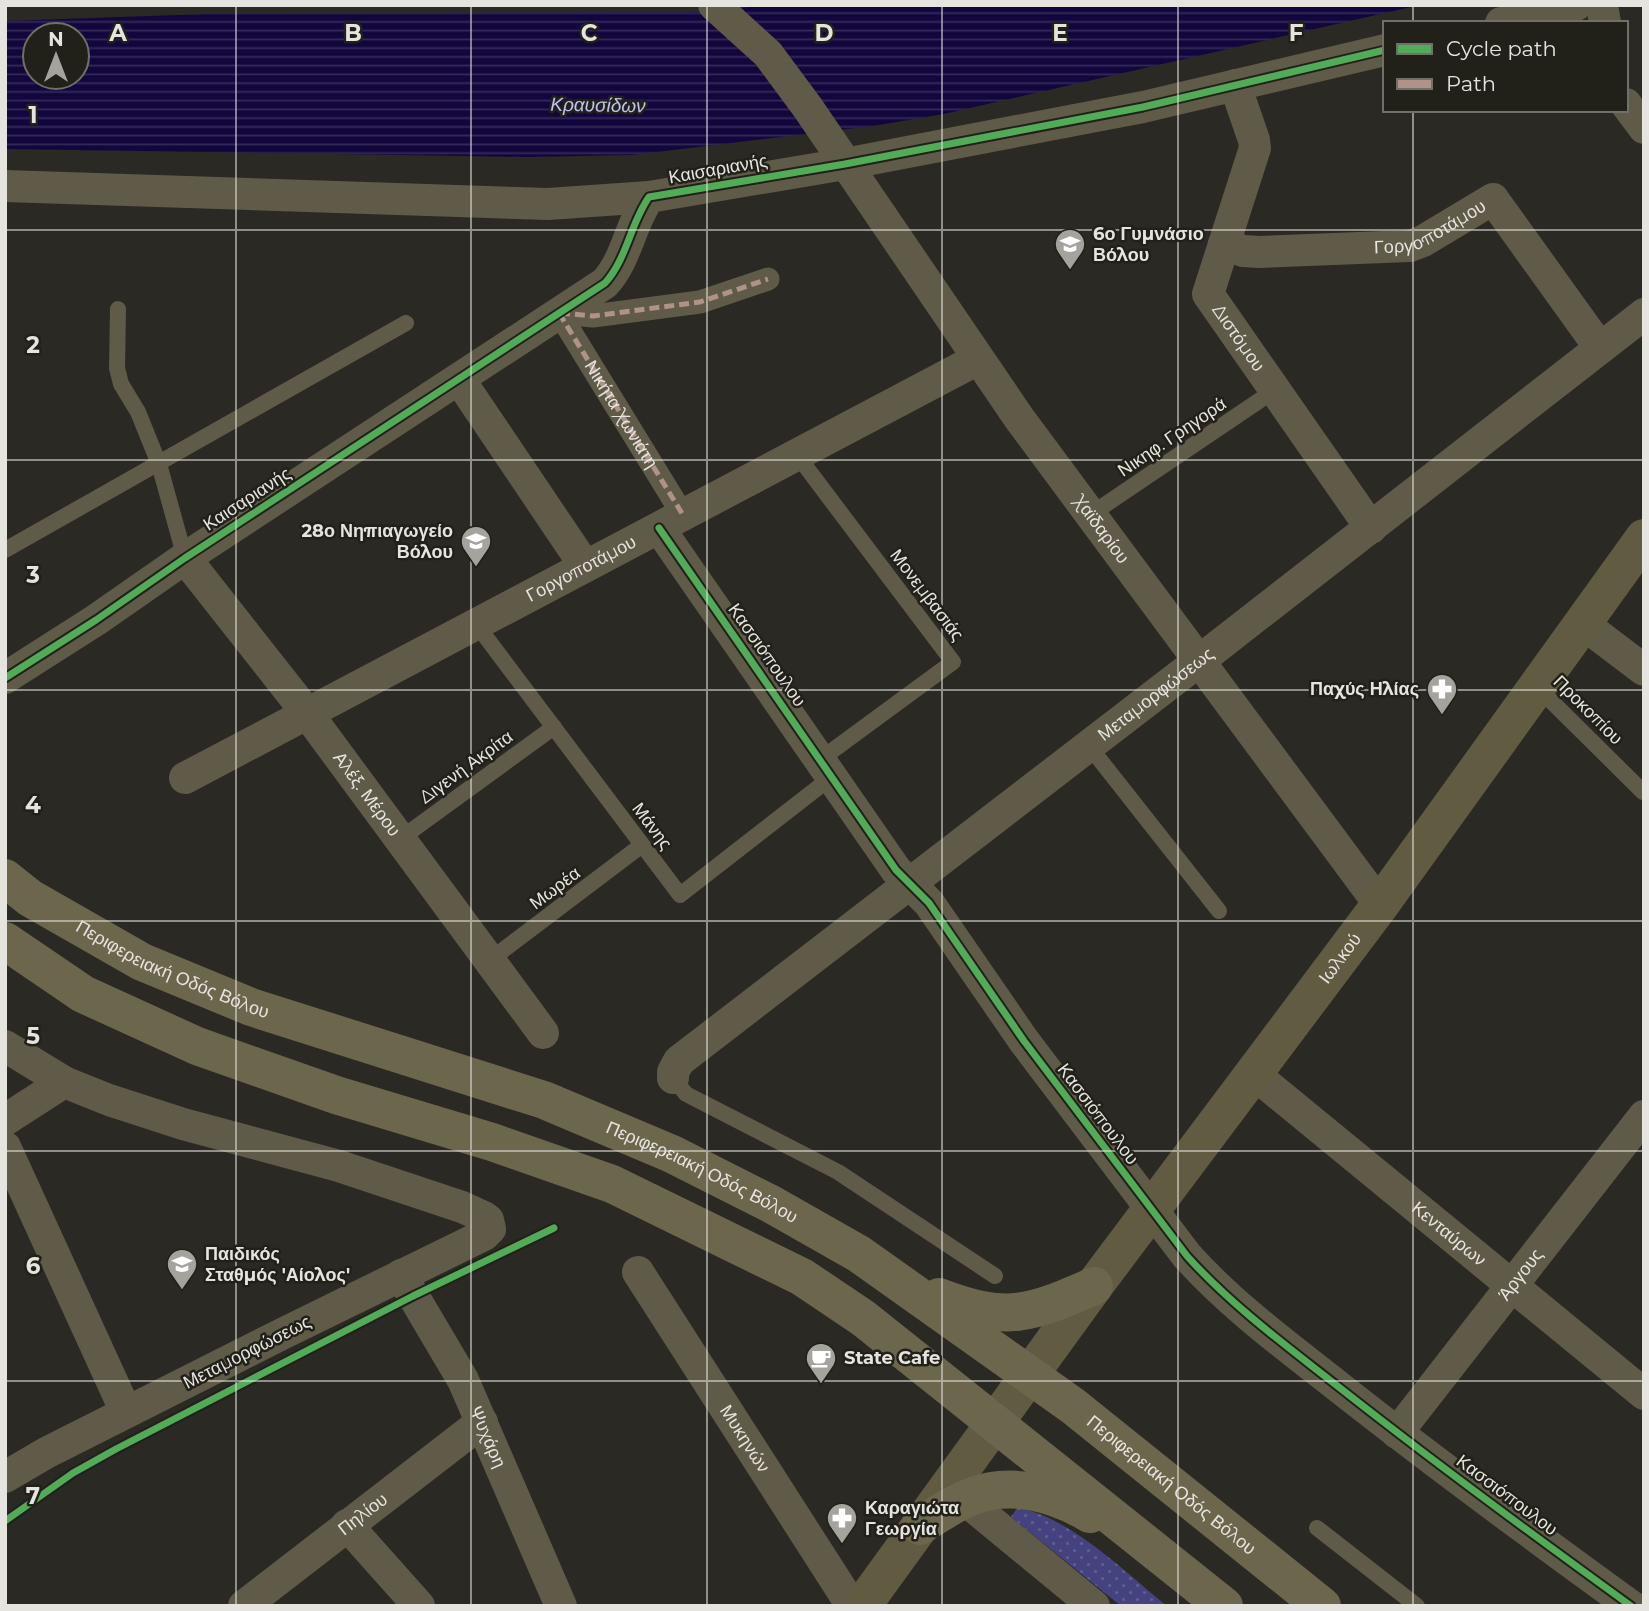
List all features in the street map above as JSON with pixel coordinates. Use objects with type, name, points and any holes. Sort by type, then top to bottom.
[{"type":"main road","name":"Ιωλκού","points":[[862,1606],[1094,1286],[1380,905],[1644,538]]},
{"type":"main road","name":"Περιφερειακή Οδός Βόλου","points":[[5,878],[30,898],[142,962],[251,1007],[544,1100],[672,1154],[771,1203],[859,1254],[1030,1375],[1106,1432],[1322,1606]]},
{"type":"main road","points":[[5,941],[83,994],[197,1046],[336,1096],[492,1142],[612,1184],[802,1277],[863,1318],[1224,1606]]},
{"type":"main road","points":[[916,1293],[997,1314],[1023,1313],[1046,1307],[1094,1286]]},
{"type":"main road","points":[[920,1526],[976,1494],[1011,1489],[1059,1499],[1084,1510],[1171,1563]]},
{"type":"street","points":[[1509,21],[1576,5]]},
{"type":"street","name":"Χαϊδαρίου","points":[[715,6],[768,54],[808,108],[978,359],[1090,515],[1380,905]]},
{"type":"street","name":"Καισαριανής","points":[[5,678],[605,283],[616,271],[638,212],[649,197],[839,156],[1143,107],[1383,50]]},
{"type":"street","name":"Διστόμου","points":[[1235,85],[1255,148],[1208,294],[1371,528]]},
{"type":"street","points":[[1628,107],[1644,128]]},
{"type":"street","points":[[5,186],[548,204],[649,197]]},
{"type":"street","name":"Γοργοποτάμου","points":[[1224,243],[1243,251],[1259,252],[1410,246],[1493,200],[1600,348]]},
{"type":"street","points":[[559,313],[593,316],[700,302],[768,279]]},
{"type":"street","name":"Νικήτα Χωνιάτη","points":[[559,313],[671,521]]},
{"type":"street","name":"Μεταμορφώσεως","points":[[673,1078],[673,1072],[680,1061],[1644,314]]},
{"type":"street","name":"Γοργοποτάμου","points":[[185,778],[978,359]]},
{"type":"street","points":[[459,379],[584,566]]},
{"type":"street","name":"Κασσιόπουλου","points":[[671,521],[827,768],[896,870],[929,903],[1024,1041],[1171,1238],[1207,1278],[1293,1351],[1397,1433],[1631,1606]]},
{"type":"street","name":"Αλέξ. Μέρου","points":[[186,558],[307,713],[543,1033]]},
{"type":"street","points":[[1582,623],[1644,670]]},
{"type":"street","points":[[5,1046],[64,1082],[5,1120]]},
{"type":"street","name":"Κενταύρων","points":[[1254,1074],[1644,1394]]},
{"type":"street","name":"Μεταμορφώσεως","points":[[5,1477],[126,1412],[484,1236],[490,1229],[488,1220],[462,1207],[339,1166],[163,1118],[64,1082]]},
{"type":"street","name":"Άργους","points":[[1397,1433],[1640,1128]]},
{"type":"street","points":[[5,1147],[126,1412]]},
{"type":"street","name":"Μυκηνών","points":[[638,1272],[852,1606]]},
{"type":"street","name":"Ψυχάρη","points":[[401,1275],[456,1369],[482,1422],[557,1604]]},
{"type":"street","name":"Πηλίου","points":[[244,1606],[482,1422]]},
{"type":"street","points":[[964,1499],[1094,1606]]},
{"type":"street","points":[[347,1525],[412,1603]]},
{"type":"lane","points":[[118,309],[117,368],[121,384],[138,412],[159,464],[186,558]]},
{"type":"lane","points":[[5,550],[406,323]]},
{"type":"lane","name":"Νικηφ. Γρηγορά","points":[[1090,515],[1275,390]]},
{"type":"lane","name":"Μονεμβασιάς","points":[[797,455],[953,662],[827,768]]},
{"type":"lane","name":"Μάνης","points":[[476,624],[680,895],[827,768]]},
{"type":"lane","name":"Προκοπίου","points":[[1536,686],[1643,792]]},
{"type":"lane","name":"Διγενή Ακρίτα","points":[[400,839],[554,727]]},
{"type":"lane","points":[[1089,746],[1219,911]]},
{"type":"lane","name":"Μωρέα","points":[[490,960],[642,845]]},
{"type":"lane","points":[[673,1078],[686,1094],[838,1172],[995,1276]]},
{"type":"lane","points":[[1317,1528],[1417,1606]]},
{"type":"shaded area","points":[[1017,1508],[1036,1513],[1076,1534],[1167,1606],[1121,1606],[1011,1517]]},
{"type":"water","name":"Κραυσίδων","points":[[764,5],[1420,5],[944,114],[873,126],[632,155],[529,157],[5,149],[5,21],[235,13],[707,12]]},
{"type":"marked path","points":[[560,313],[593,316],[700,302],[768,279]]},
{"type":"marked path","points":[[559,313],[683,515]]},
{"type":"cycle path","points":[[5,678],[605,283],[618,263],[649,197],[845,164],[1143,107],[1383,50]]},
{"type":"cycle path","points":[[659,528],[896,870],[929,903],[1024,1041],[1187,1256],[1241,1309],[1300,1357],[1521,1526],[1631,1606]]},
{"type":"cycle path","points":[[5,1521],[73,1473],[116,1449],[413,1296],[554,1228]]},
{"type":"place","name":"6ο Γυμνάσιο Βόλου","points":[[1070,271]]},
{"type":"place","name":"28ο Νηπιαγωγείο Βόλου","points":[[476,568]]},
{"type":"place","name":"Παχύς Ηλίας","points":[[1442,716]]},
{"type":"place","name":"Παιδικός Σταθμός 'Αίολος'","points":[[182,1291]]},
{"type":"place","name":"State Cafe","points":[[821,1385]]},
{"type":"place","name":"Καραγιώτα Γεωργία","points":[[842,1545]]}]
